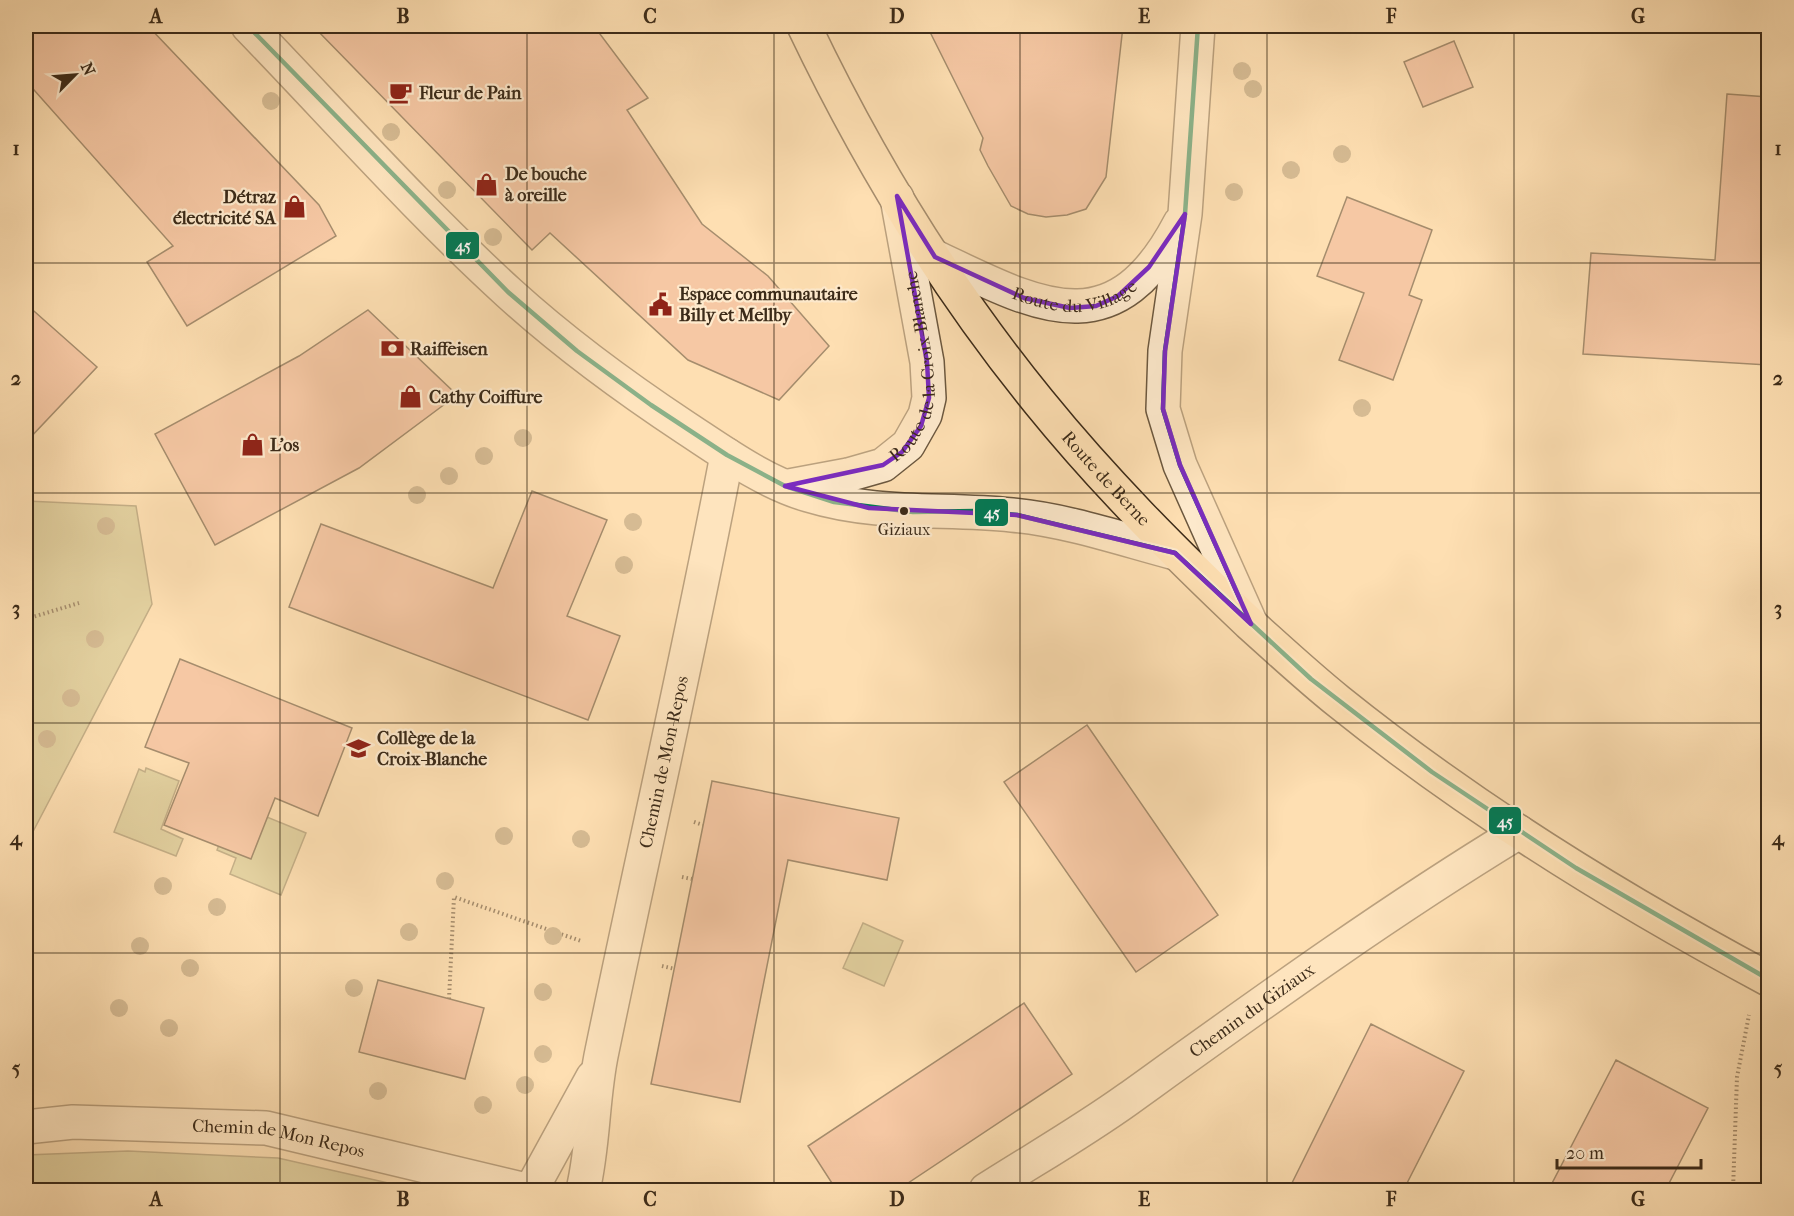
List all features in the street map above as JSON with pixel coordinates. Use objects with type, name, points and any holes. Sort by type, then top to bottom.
[{"type":"main road","name":"Route de Berne","points":[[804,26],[862,138],[934,257],[1038,401],[1175,553],[1337,701],[1432,772],[1519,832],[1635,904],[1763,976]]},
{"type":"street","points":[[248,26],[508,292],[577,351],[651,405],[727,455],[806,495],[869,508],[913,512],[975,511],[1017,515],[1058,523],[1175,553]]},
{"type":"street","name":"Route du Village","points":[[1198,26],[1185,214],[1165,351],[1163,410],[1180,465],[1251,624]]},
{"type":"street","name":"Route de la Croix-Blanche","points":[[785,486],[848,475],[883,465],[908,445],[925,416],[929,398],[927,362],[897,196]]},
{"type":"street","name":"Route du Village","points":[[934,257],[1024,298],[1070,308],[1096,306],[1119,296],[1139,279],[1163,249],[1185,214]]},
{"type":"street","name":"Chemin de Mon-Repos","points":[[583,1191],[591,1154],[598,1068],[676,715],[727,455]]},
{"type":"street","name":"Chemin du Giziaux","points":[[986,1191],[1126,1100],[1305,972],[1447,876],[1519,832]]},
{"type":"street","name":"Chemin de Mon-Repos","points":[[531,1191],[598,1068]]},
{"type":"street","name":"Chemin de Mon Repos","points":[[26,1126],[73,1122],[266,1128],[526,1191]]},
{"type":"path","points":[[26,619],[80,603]]},
{"type":"path","points":[[449,999],[454,897],[581,940]]},
{"type":"path","points":[[1733,1191],[1737,1077],[1763,976]]},
{"type":"highlighted area","points":[[897,196],[935,257],[1024,298],[1070,308],[1096,306],[1118,296],[1149,267],[1185,214],[1165,351],[1163,409],[1180,465],[1251,624],[1175,553],[1017,515],[869,508],[785,486],[883,465],[902,452],[921,426],[929,398],[927,362]]},
{"type":"shaded area","points":[[26,501],[136,506],[152,604],[26,845]]},
{"type":"shaded area","points":[[146,768],[179,781],[161,829],[183,839],[176,856],[114,832],[139,769],[145,772]]},
{"type":"shaded area","points":[[235,804],[306,833],[281,895],[230,874],[236,858],[217,850]]},
{"type":"shaded area","points":[[863,923],[903,941],[884,986],[843,968]]},
{"type":"shaded area","points":[[128,1151],[278,1158],[419,1190],[26,1190],[26,1155]]},
{"type":"building","points":[[26,26],[148,26],[319,205],[336,236],[187,326],[147,262],[173,246],[26,81]]},
{"type":"building","points":[[313,26],[594,26],[648,98],[627,110],[702,224],[768,276],[829,346],[779,400],[688,360],[550,233],[532,250]]},
{"type":"building","points":[[927,26],[1123,26],[1106,177],[1086,209],[1067,215],[1046,217],[1028,214],[1011,206],[980,150],[983,138]]},
{"type":"building","points":[[1454,41],[1473,87],[1423,107],[1404,62]]},
{"type":"building","points":[[1727,94],[1768,97],[1768,365],[1583,354],[1591,253],[1715,260]]},
{"type":"building","points":[[1347,197],[1432,230],[1409,295],[1422,300],[1393,380],[1339,360],[1364,293],[1317,276]]},
{"type":"building","points":[[26,304],[97,367],[26,442]]},
{"type":"building","points":[[368,310],[457,395],[359,468],[215,545],[155,434],[299,356]]},
{"type":"building","points":[[532,491],[607,520],[567,616],[620,636],[588,720],[289,607],[321,524],[493,588]]},
{"type":"building","points":[[180,659],[352,728],[318,816],[275,798],[251,859],[164,825],[189,763],[145,747]]},
{"type":"building","points":[[1087,725],[1218,915],[1136,972],[1004,782]]},
{"type":"building","points":[[712,781],[899,818],[887,880],[788,860],[740,1102],[651,1084]]},
{"type":"building","points":[[378,980],[484,1008],[465,1079],[359,1052]]},
{"type":"building","points":[[1024,1003],[1072,1074],[896,1191],[837,1191],[808,1146]]},
{"type":"building","points":[[1371,1024],[1464,1071],[1403,1191],[1288,1191]]},
{"type":"building","points":[[1616,1060],[1708,1108],[1665,1191],[1548,1191]]},
{"type":"transit line","name":"45","points":[[248,26],[508,292],[577,351],[651,405],[727,455],[785,486],[834,502],[913,512],[975,511],[1017,515],[1175,553],[1311,679],[1432,772],[1576,868],[1768,979]]},
{"type":"transit line","name":"45","points":[[1198,26],[1185,214],[1165,351],[1163,409],[1180,465],[1240,599]]},
{"type":"place","name":"Fleur de Pain","points":[[401,93]]},
{"type":"place","name":"De bouche à oreille","points":[[487,184]]},
{"type":"place","name":"Détraz électricité SA","points":[[294,207]]},
{"type":"place","name":"Espace communautaire Billy et Mellby","points":[[661,304]]},
{"type":"place","name":"Raiffeisen","points":[[392,349]]},
{"type":"place","name":"Cathy Coiffure","points":[[411,397]]},
{"type":"place","name":"L'os","points":[[252,445]]},
{"type":"place","name":"Giziaux","points":[[904,511]]},
{"type":"place","name":"Collège de la Croix-Blanche","points":[[359,748]]}]
